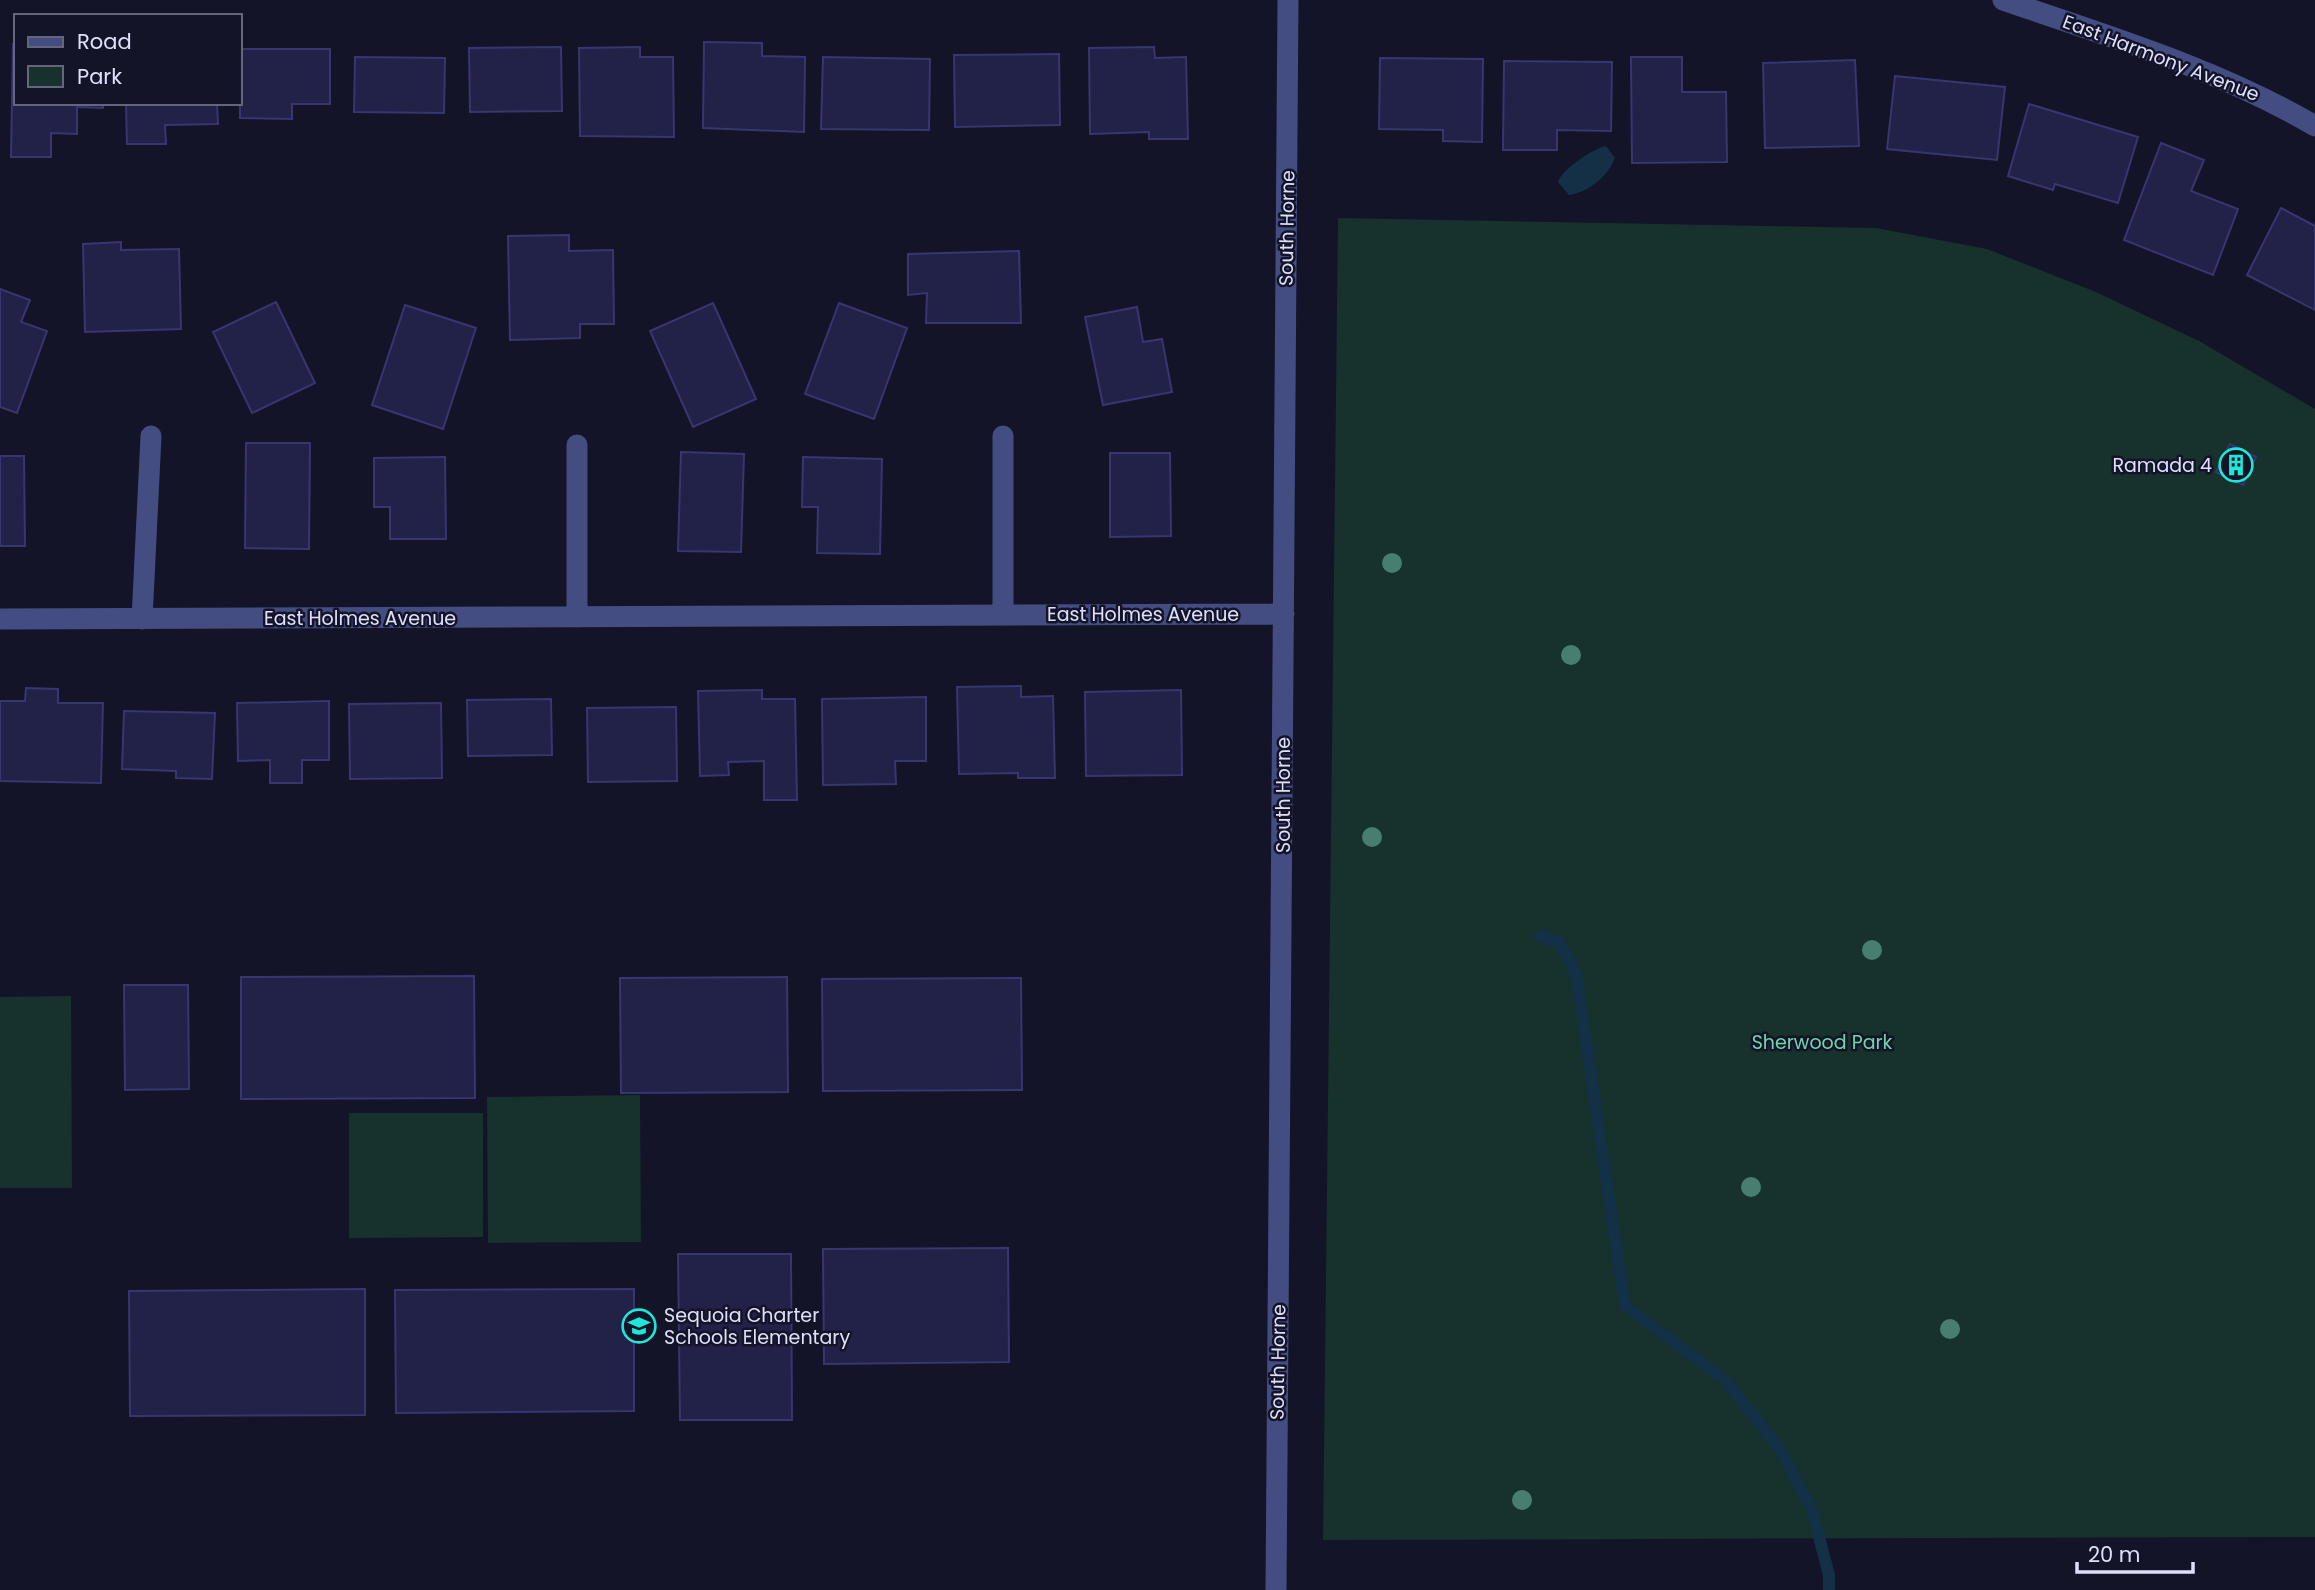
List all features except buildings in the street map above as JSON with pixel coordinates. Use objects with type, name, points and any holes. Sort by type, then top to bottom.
[{"type":"street","name":"South Horne","points":[[1276,1590],[1287,0]]},
{"type":"street","name":"East Harmony Avenue","points":[[2003,0],[2133,44],[2275,103],[2315,125]]},
{"type":"street","points":[[142,619],[151,436]]},
{"type":"street","points":[[1003,436],[1003,615]]},
{"type":"street","points":[[577,445],[577,617]]},
{"type":"street","name":"East Holmes Avenue","points":[[0,619],[1284,614]]},
{"type":"green space","name":"Sherwood Park","points":[[1338,218],[1876,228],[1987,249],[2096,292],[2201,342],[2315,409],[2315,1537],[1323,1540]]},
{"type":"green space","points":[[71,996],[72,1188],[0,1188],[0,997]]},
{"type":"green space","points":[[640,1095],[641,1242],[488,1243],[487,1097]]},
{"type":"green space","points":[[349,1113],[483,1113],[483,1237],[349,1238]]},
{"type":"water","points":[[1606,146],[1615,158],[1607,171],[1590,187],[1569,195],[1558,182],[1561,177],[1579,160]]},
{"type":"waterway","points":[[1540,936],[1559,942],[1576,973],[1625,1306],[1725,1380],[1778,1446],[1812,1510],[1829,1575],[1829,1590]]},
{"type":"place","name":"Ramada 4","points":[[2236,465]]},
{"type":"place","name":"Sequoia Charter Schools Elementary","points":[[639,1326]]}]
